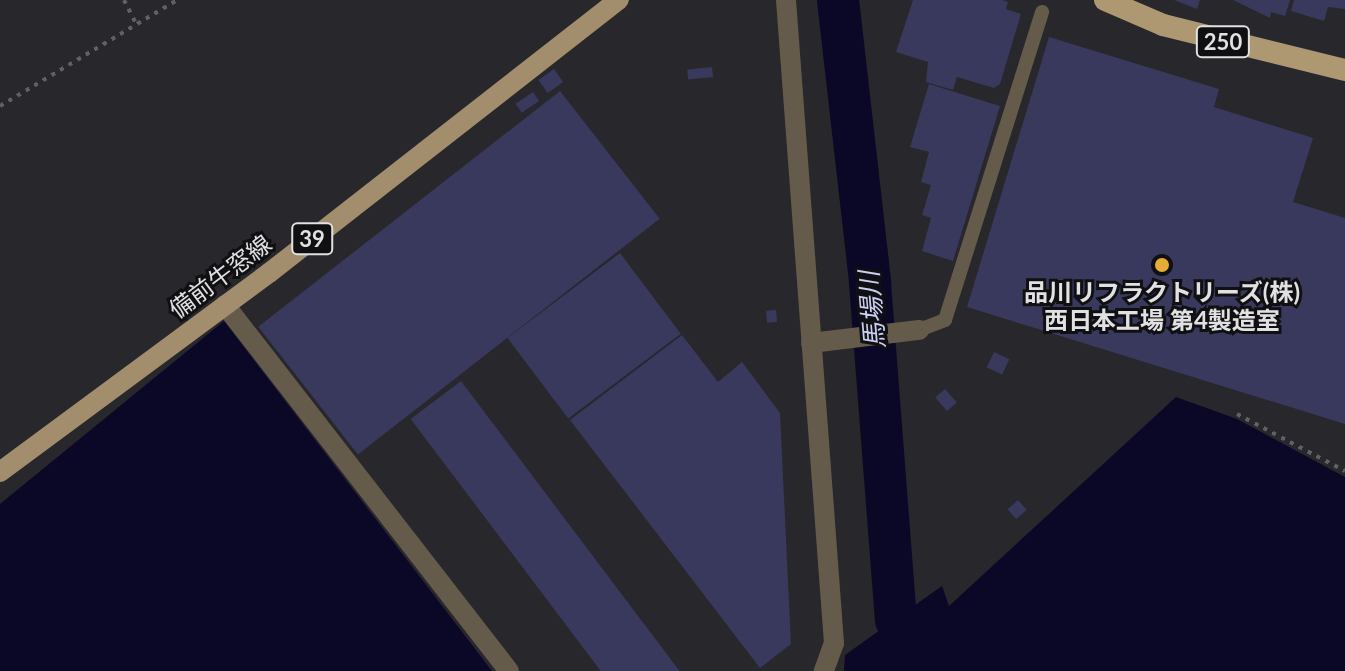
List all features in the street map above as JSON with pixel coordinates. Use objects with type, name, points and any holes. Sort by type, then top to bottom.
[{"type":"highway","name":"250","points":[[1105,0],[1163,25],[1345,70]]},
{"type":"main road","name":"備前牛窓線","points":[[0,472],[225,305],[619,0]]},
{"type":"street","points":[[786,0],[816,343],[834,643],[824,671]]},
{"type":"street","points":[[225,305],[509,671]]},
{"type":"street","points":[[816,343],[919,330]]},
{"type":"lane","points":[[919,330],[945,320],[1042,12]]},
{"type":"path","points":[[124,0],[137,26]]},
{"type":"path","points":[[0,106],[177,0]]},
{"type":"path","points":[[1237,414],[1345,471]]},
{"type":"shaded area","points":[[224,321],[492,671],[0,671],[0,504]]},
{"type":"shaded area","points":[[1176,397],[1237,419],[1345,477],[1345,671],[844,671],[845,655],[942,586],[949,606]]},
{"type":"building","points":[[913,0],[1002,0],[1008,2],[1006,9],[1021,14],[1000,84],[994,88],[957,77],[953,90],[926,82],[928,62],[896,52]]},
{"type":"building","points":[[1174,0],[1200,0],[1197,9]]},
{"type":"building","points":[[1233,0],[1290,0],[1285,16],[1271,12],[1270,18]]},
{"type":"building","points":[[1294,0],[1345,0],[1345,9],[1328,7],[1324,21],[1291,11]]},
{"type":"building","name":"品川リフラクトリーズ(株) 西日本工場 第4製造室","points":[[1049,37],[1219,89],[1214,107],[1313,138],[1293,202],[1345,218],[1345,424],[967,307]]},
{"type":"building","points":[[712,67],[713,77],[688,80],[687,70]]},
{"type":"building","points":[[554,69],[563,82],[548,93],[538,80]]},
{"type":"building","points":[[929,84],[1000,106],[953,261],[922,251],[931,218],[922,215],[931,185],[921,182],[929,152],[910,147]]},
{"type":"building","points":[[560,91],[660,219],[358,454],[258,327]]},
{"type":"building","points":[[533,92],[539,101],[522,113],[516,104]]},
{"type":"building","points":[[620,253],[681,334],[568,419],[507,338]]},
{"type":"building","points":[[776,310],[777,322],[767,323],[766,311]]},
{"type":"building","points":[[682,335],[718,382],[742,362],[780,413],[791,644],[760,668],[570,420]]},
{"type":"building","points":[[994,352],[1009,359],[1002,375],[987,367]]},
{"type":"building","points":[[461,381],[680,671],[601,671],[411,419]]},
{"type":"building","points":[[945,389],[957,403],[947,411],[935,398]]},
{"type":"building","points":[[1018,500],[1027,510],[1016,519],[1008,509]]},
{"type":"waterway","name":"馬場川","points":[[838,0],[870,283],[896,620]]},
{"type":"place","name":"品川リフラクトリーズ(株) 西日本工場 第4製造室","points":[[1162,265]]}]
